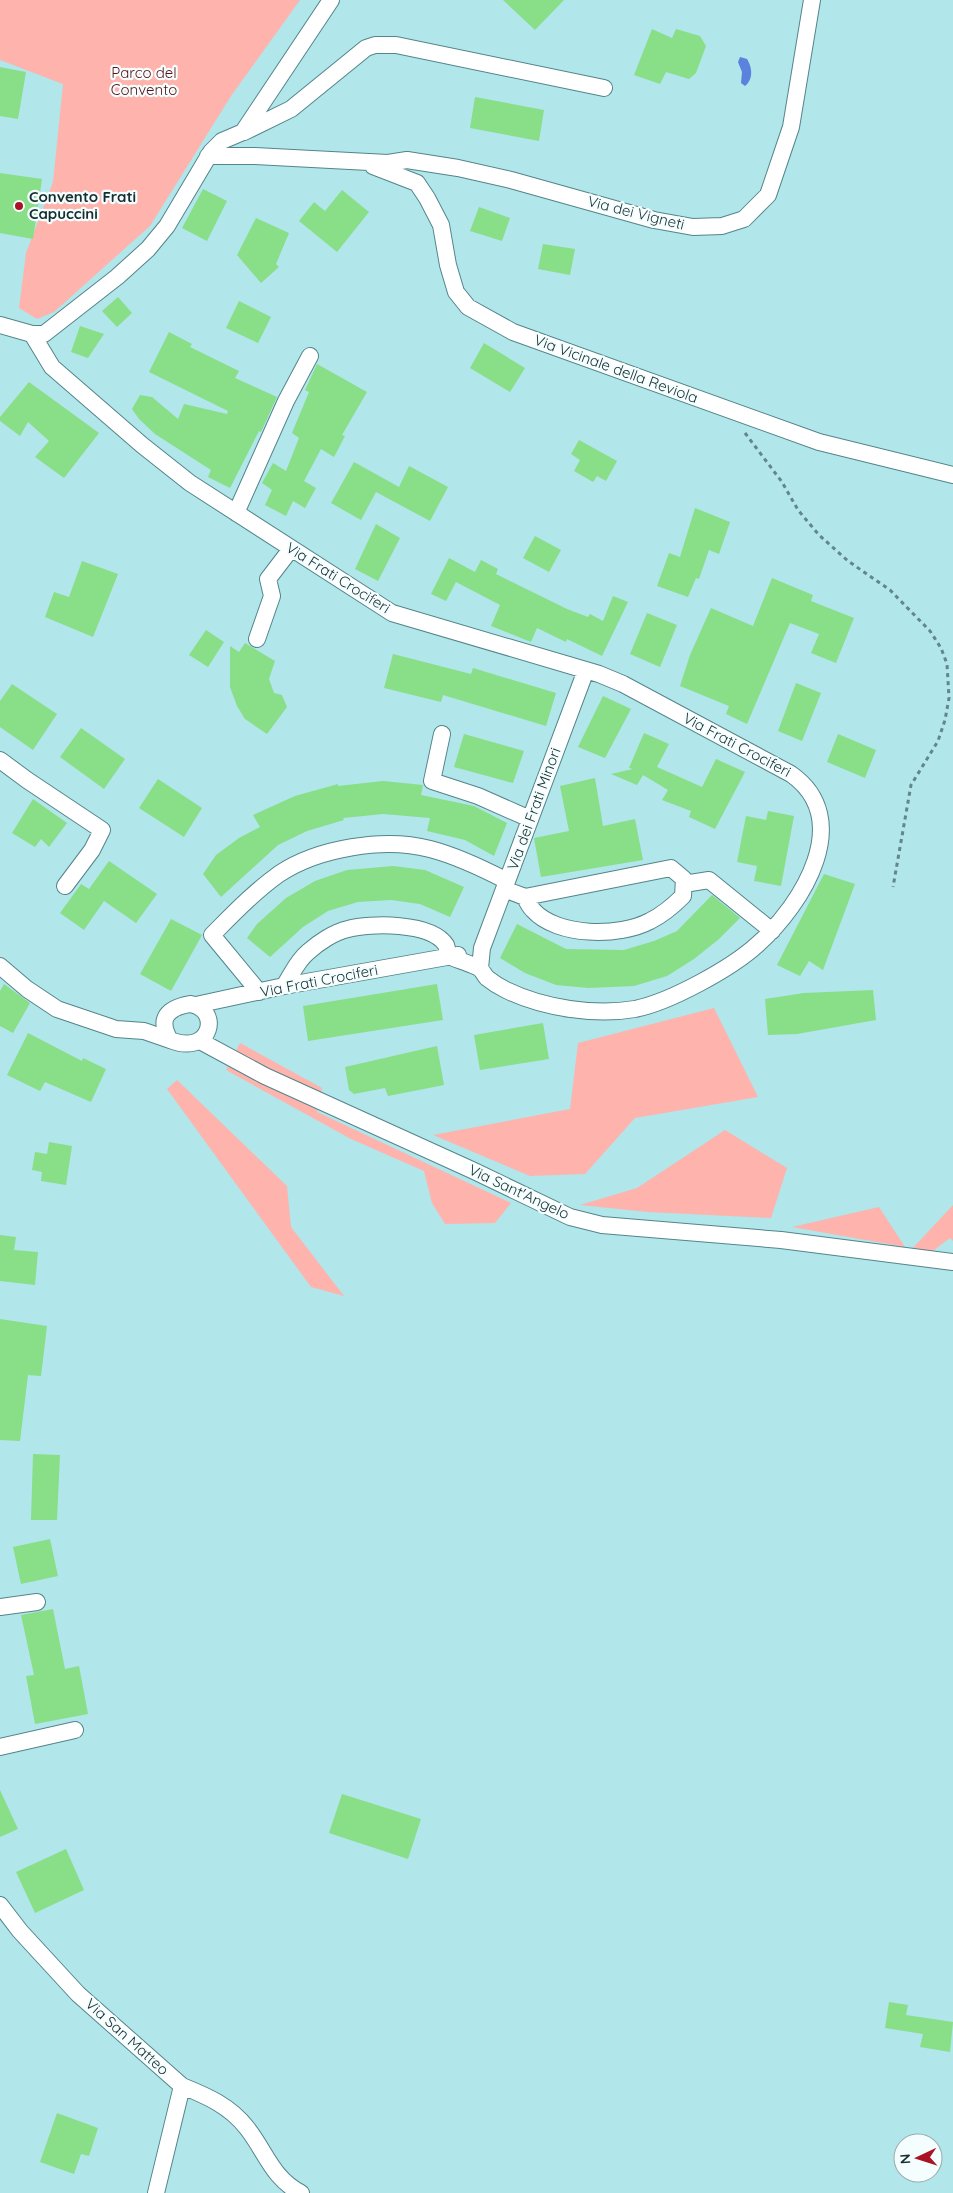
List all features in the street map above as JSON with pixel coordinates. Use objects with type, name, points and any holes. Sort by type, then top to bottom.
[{"type":"street","points":[[244,132],[331,0]]},
{"type":"street","name":"Via dei Vigneti","points":[[388,163],[407,160],[458,168],[512,180],[654,220],[694,227],[722,226],[744,219],[768,195],[791,127],[812,0]]},
{"type":"street","points":[[0,325],[32,334],[44,334],[117,277],[148,249],[164,230],[208,156],[222,141],[291,109],[359,52],[375,45],[396,45],[604,88]]},
{"type":"street","name":"Via Vicinale della Reviola","points":[[208,156],[255,156],[388,163]]},
{"type":"street","name":"Via Vicinale della Reviola","points":[[364,162],[417,183],[441,225],[448,265],[456,292],[468,307],[513,332],[819,442],[953,475]]},
{"type":"street","name":"Via Frati Crociferi","points":[[32,334],[52,367],[142,445],[190,483],[392,613],[586,670],[623,684],[791,774],[810,790],[818,807],[821,833],[817,857],[801,891],[772,931],[753,948],[677,995],[635,1009],[585,1011],[541,1003],[506,990],[486,977],[480,968],[449,956],[284,986],[196,1005]]},
{"type":"street","points":[[236,513],[286,401],[310,356]]},
{"type":"street","points":[[257,639],[272,596],[268,579],[291,548]]},
{"type":"street","name":"Via dei Frati Minori","points":[[480,968],[482,948],[586,670]]},
{"type":"street","points":[[442,734],[432,781],[478,796],[530,818]]},
{"type":"street","points":[[0,760],[102,830],[92,850],[65,886]]},
{"type":"street","points":[[259,992],[212,935],[260,888],[281,873],[310,859],[337,850],[385,845],[406,845],[455,857],[506,885],[525,898],[534,911],[551,922],[575,929],[596,932],[621,930],[648,922],[671,908],[683,896],[684,879],[672,868],[664,868],[525,898]]},
{"type":"street","points":[[684,884],[709,880],[772,931]]},
{"type":"street","points":[[284,986],[296,964],[308,952],[346,929],[395,924],[437,938],[445,945],[449,956],[470,954],[482,948]]},
{"type":"street","points":[[0,966],[27,989],[57,1009],[116,1029],[144,1031],[186,1045],[204,1035],[218,1013],[239,996]]},
{"type":"street","points":[[116,1029],[141,1025],[180,1006],[196,1005],[205,1011],[208,1017],[204,1035]]},
{"type":"street","points":[[167,1014],[164,1028],[170,1040]]},
{"type":"street","name":"Via Sant'Angelo","points":[[204,1035],[265,1076],[472,1170],[570,1218],[602,1225],[781,1240],[953,1262]]},
{"type":"street","points":[[0,1607],[36,1602]]},
{"type":"street","points":[[0,1747],[75,1730]]},
{"type":"street","name":"Via San Matteo","points":[[0,1905],[20,1931],[78,1994],[182,2086],[156,2193]]},
{"type":"street","points":[[182,2086],[214,2100],[232,2113],[248,2129],[274,2170],[284,2181],[301,2193]]},
{"type":"path","points":[[728,410],[782,482],[798,510],[818,535],[848,561],[890,590],[930,631],[941,648],[947,664],[949,698],[944,720],[938,741],[911,785],[893,887]]},
{"type":"green space","name":"Parco del Convento","points":[[0,0],[300,0],[231,96],[150,226],[54,312],[37,319],[19,308],[26,253],[53,182],[63,84],[0,60]]},
{"type":"green space","points":[[714,1008],[758,1097],[635,1118],[585,1174],[530,1176],[433,1135],[570,1109],[578,1043]]},
{"type":"green space","points":[[240,1043],[322,1088],[317,1112],[511,1203],[495,1223],[445,1224],[432,1203],[424,1171],[351,1139],[226,1070]]},
{"type":"green space","points":[[177,1080],[287,1186],[291,1227],[344,1296],[311,1287],[167,1089]]},
{"type":"green space","points":[[725,1130],[787,1168],[771,1218],[648,1212],[580,1205],[637,1188]]},
{"type":"green space","points":[[953,1205],[953,1241],[950,1238],[930,1253],[910,1251]]},
{"type":"green space","points":[[879,1207],[905,1247],[792,1227]]},
{"type":"water","points":[[740,57],[747,59],[751,69],[750,80],[745,86],[741,83],[742,72],[738,62]]},
{"type":"building","points":[[503,0],[564,0],[535,30]]},
{"type":"building","points":[[652,29],[672,38],[676,29],[700,36],[706,46],[696,73],[689,79],[666,72],[660,84],[634,75]]},
{"type":"building","points":[[0,67],[26,72],[18,119],[0,116]]},
{"type":"building","points":[[475,97],[544,110],[539,141],[470,128]]},
{"type":"building","name":"Convento Frati Capuccini","points":[[0,173],[42,179],[33,239],[0,233]]},
{"type":"building","points":[[203,189],[227,201],[207,241],[182,228]]},
{"type":"building","points":[[342,190],[369,212],[337,252],[299,221],[314,202],[325,211]]},
{"type":"building","points":[[479,207],[510,218],[502,241],[470,231]]},
{"type":"building","points":[[256,218],[289,233],[276,264],[279,267],[261,283],[237,255]]},
{"type":"building","points":[[543,244],[575,249],[570,275],[538,269]]},
{"type":"building","points":[[118,297],[132,313],[117,327],[102,311]]},
{"type":"building","points":[[239,301],[271,317],[258,343],[226,328]]},
{"type":"building","points":[[80,326],[104,334],[88,358],[71,352]]},
{"type":"building","points":[[169,332],[192,344],[190,347],[239,371],[235,378],[277,397],[261,432],[259,431],[230,488],[208,477],[211,470],[155,434],[139,419],[132,409],[140,395],[152,397],[178,419],[184,404],[227,414],[228,411],[149,372]]},
{"type":"building","points":[[484,343],[525,368],[510,392],[470,368]]},
{"type":"building","points":[[317,364],[367,392],[342,435],[345,436],[334,457],[321,449],[304,481],[316,488],[305,508],[293,501],[286,516],[265,505],[272,490],[262,483],[273,463],[286,471],[299,438],[292,433],[309,392],[305,390]]},
{"type":"building","points":[[29,382],[99,433],[64,478],[35,457],[49,441],[28,422],[20,436],[0,421],[0,417]]},
{"type":"building","points":[[579,440],[617,461],[606,481],[597,476],[593,482],[574,471],[580,460],[571,454]]},
{"type":"building","points":[[354,462],[399,487],[409,466],[448,487],[430,521],[376,492],[361,520],[331,503]]},
{"type":"building","points":[[695,508],[730,522],[719,554],[709,550],[699,579],[696,578],[688,597],[657,586],[669,553],[680,557]]},
{"type":"building","points":[[376,524],[400,538],[378,581],[355,569]]},
{"type":"building","points":[[535,536],[561,550],[549,572],[523,558]]},
{"type":"building","points":[[449,558],[475,572],[481,560],[498,569],[496,574],[567,609],[588,617],[590,614],[603,621],[613,596],[628,602],[602,656],[567,639],[566,642],[537,628],[531,642],[491,626],[500,605],[456,582],[446,601],[431,594]]},
{"type":"building","points":[[82,561],[118,574],[93,637],[45,617],[54,592],[69,597]]},
{"type":"building","points":[[772,578],[813,595],[811,601],[854,618],[836,663],[811,653],[819,634],[790,623],[747,724],[726,714],[729,706],[680,686],[690,655],[711,608],[753,626]]},
{"type":"building","points":[[647,613],[677,625],[660,667],[630,654]]},
{"type":"building","points":[[206,630],[224,642],[208,667],[189,655]]},
{"type":"building","points":[[245,643],[275,661],[269,679],[274,693],[282,695],[287,707],[267,734],[245,719],[237,706],[230,687],[230,646],[239,652]]},
{"type":"building","points":[[393,654],[471,674],[473,668],[556,693],[546,726],[443,695],[441,702],[384,688]]},
{"type":"building","points":[[796,683],[821,693],[802,741],[778,731]]},
{"type":"building","points":[[12,684],[57,714],[33,750],[0,727],[0,701]]},
{"type":"building","points":[[603,696],[631,709],[605,758],[578,747]]},
{"type":"building","points":[[81,728],[125,759],[104,789],[60,757]]},
{"type":"building","points":[[644,733],[669,744],[657,767],[702,787],[716,759],[745,772],[715,829],[689,817],[691,811],[662,800],[668,790],[643,775],[637,785],[611,774],[633,769],[629,768]]},
{"type":"building","points":[[464,734],[524,751],[513,783],[454,767]]},
{"type":"building","points":[[838,734],[876,750],[865,778],[827,762]]},
{"type":"building","points":[[595,778],[603,826],[635,819],[643,860],[541,877],[534,838],[569,831],[560,786]]},
{"type":"building","points":[[158,779],[202,808],[184,837],[139,808]]},
{"type":"building","points":[[383,781],[423,785],[421,795],[474,806],[507,823],[494,856],[465,840],[427,831],[430,818],[383,814],[343,818],[344,820],[307,831],[278,845],[221,897],[203,874],[216,855],[239,838],[260,827],[253,815],[295,796],[338,784],[338,786]]},
{"type":"building","points":[[33,799],[67,823],[49,847],[41,839],[35,847],[12,833]]},
{"type":"building","points":[[768,811],[794,816],[781,886],[754,881],[757,866],[737,862],[746,816],[766,820]]},
{"type":"building","points":[[109,861],[157,894],[136,923],[104,901],[84,930],[60,913],[81,884],[89,889]]},
{"type":"building","points":[[393,866],[425,870],[464,887],[450,917],[420,904],[391,900],[358,902],[328,911],[303,927],[270,957],[247,938],[257,924],[286,898],[315,881],[347,870]]},
{"type":"building","points":[[824,874],[855,884],[823,970],[809,961],[800,976],[777,965]]},
{"type":"building","points":[[712,895],[740,918],[719,939],[694,959],[667,976],[634,986],[589,988],[556,985],[525,973],[500,958],[517,924],[566,949],[624,950],[654,941],[677,931]]},
{"type":"building","points":[[171,919],[202,935],[171,991],[140,974]]},
{"type":"building","points":[[4,984],[30,1003],[13,1033],[0,1026],[0,991]]},
{"type":"building","points":[[437,984],[443,1020],[308,1041],[303,1006]]},
{"type":"building","points":[[873,990],[876,1020],[797,1034],[768,1035],[765,999],[804,993]]},
{"type":"building","points":[[543,1023],[549,1059],[480,1070],[474,1035]]},
{"type":"building","points":[[28,1033],[82,1061],[83,1058],[106,1069],[91,1102],[45,1082],[40,1091],[7,1075]]},
{"type":"building","points":[[437,1046],[444,1085],[388,1096],[385,1088],[354,1094],[349,1090],[345,1067]]},
{"type":"building","points":[[49,1142],[72,1146],[66,1185],[41,1181],[42,1172],[32,1170],[35,1152],[47,1154]]},
{"type":"building","points":[[0,1235],[16,1237],[14,1250],[38,1252],[35,1285],[0,1281]]},
{"type":"building","points":[[0,1319],[47,1326],[41,1376],[28,1375],[20,1441],[0,1440]]},
{"type":"building","points":[[33,1454],[60,1455],[57,1520],[31,1520]]},
{"type":"building","points":[[50,1539],[58,1576],[21,1584],[13,1547]]},
{"type":"building","points":[[53,1609],[65,1669],[79,1666],[88,1714],[35,1724],[26,1676],[34,1675],[21,1615]]},
{"type":"building","points":[[0,1790],[18,1829],[0,1837]]},
{"type":"building","points":[[342,1794],[421,1819],[408,1859],[329,1833]]},
{"type":"building","points":[[66,1849],[84,1890],[35,1913],[16,1872]]},
{"type":"building","points":[[889,2002],[908,2005],[906,2015],[953,2022],[950,2052],[920,2047],[923,2034],[885,2028]]},
{"type":"building","points":[[57,2113],[98,2128],[89,2156],[81,2154],[74,2174],[40,2162]]},
{"type":"place","name":"Convento Frati Capuccini","points":[[19,206]]}]
